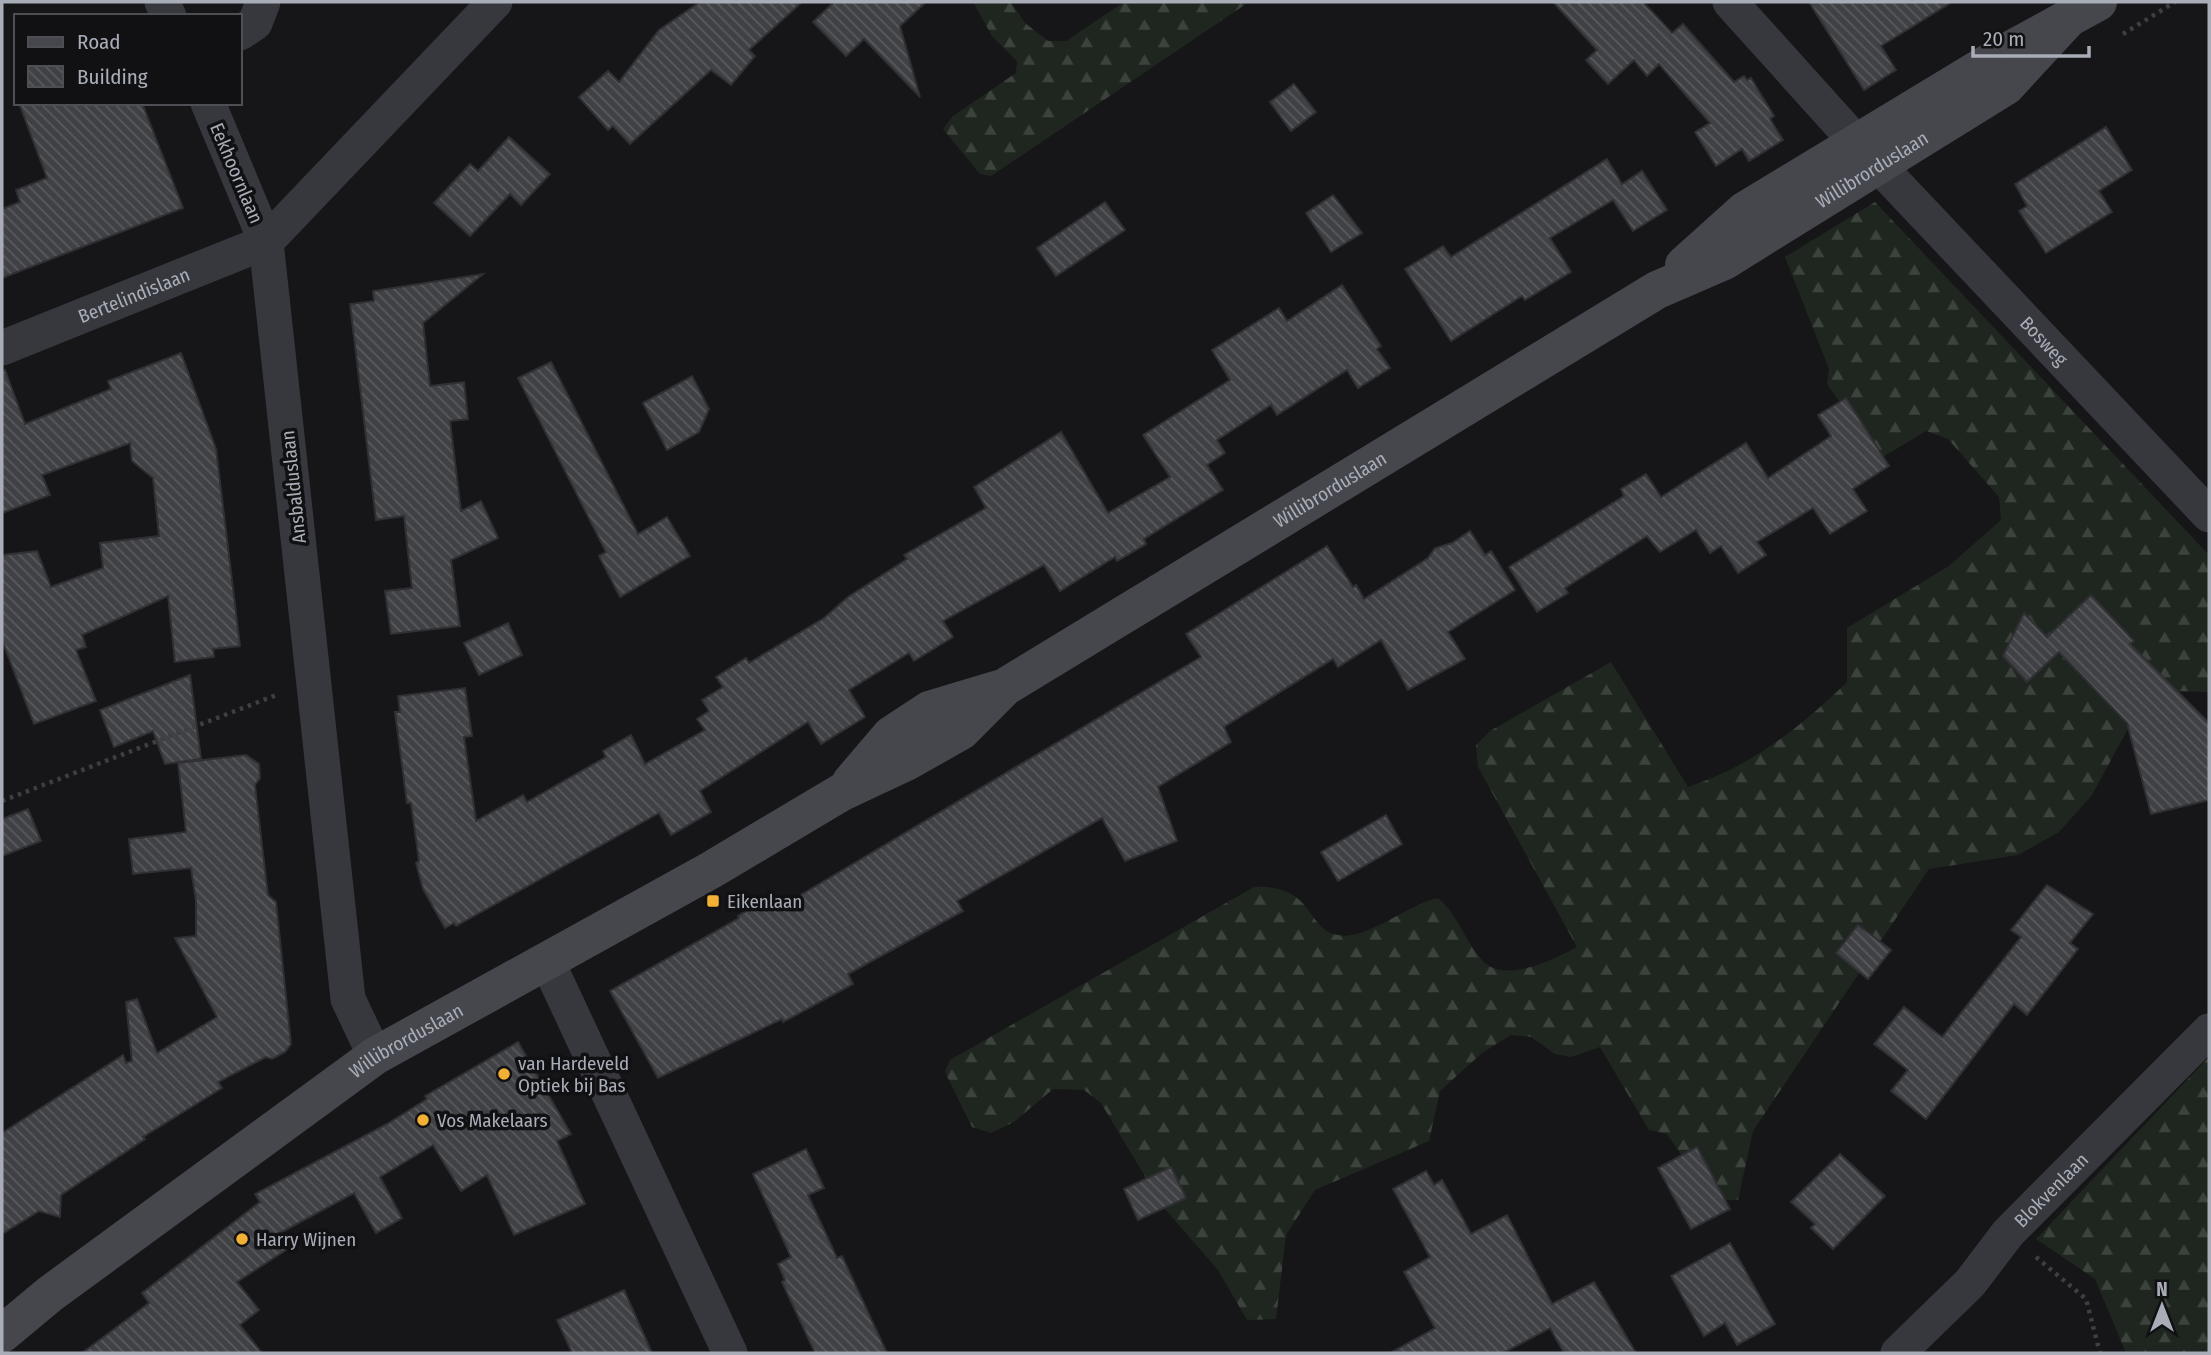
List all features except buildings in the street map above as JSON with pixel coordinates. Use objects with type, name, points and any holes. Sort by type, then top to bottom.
[{"type":"main road","name":"Willibrorduslaan","points":[[2,1334],[50,1294],[375,1056],[722,864],[842,792],[908,761],[961,731],[1005,687],[1657,290],[1744,211],[1869,155],[2005,53],[2098,2]]},
{"type":"street","points":[[242,32],[254,23],[262,2]]},
{"type":"street","points":[[266,242],[495,2]]},
{"type":"street","name":"Bosweg","points":[[1730,2],[1869,155],[2209,515]]},
{"type":"street","name":"Eekhoornlaan","points":[[209,105],[266,242]]},
{"type":"street","name":"Bertelindislaan","points":[[2,348],[266,242]]},
{"type":"street","name":"Ansbalduslaan","points":[[266,242],[348,999],[375,1056]]},
{"type":"street","points":[[547,961],[730,1353]]},
{"type":"street","name":"Blokvenlaan","points":[[1898,1353],[1970,1283],[2008,1233],[2209,1031]]},
{"type":"path","points":[[2,801],[314,681]]},
{"type":"path","points":[[2008,1233],[2086,1299],[2100,1353]]},
{"type":"green space","points":[[973,2],[1011,2],[1025,23],[1048,41],[1066,41],[1124,2],[1249,2],[991,176],[980,174],[943,129],[953,116],[1016,73],[1017,61],[992,36]]},
{"type":"green space","points":[[1875,202],[2209,555],[2209,692],[2175,691],[2136,714],[2092,795],[2059,832],[2018,855],[1929,869],[1753,1131],[1738,1200],[1712,1200],[1667,1134],[1649,1130],[1600,1047],[1571,1057],[1555,1054],[1531,1037],[1511,1035],[1482,1053],[1440,1091],[1429,1141],[1315,1190],[1286,1235],[1276,1319],[1247,1320],[1218,1270],[1164,1208],[1101,1103],[1084,1090],[1053,1089],[1014,1122],[991,1133],[972,1127],[945,1072],[950,1060],[1254,887],[1288,892],[1299,899],[1320,925],[1338,935],[1361,933],[1438,898],[1451,912],[1482,960],[1491,967],[1503,970],[1543,963],[1577,947],[1478,767],[1476,745],[1490,731],[1611,662],[1688,787],[1733,768],[1774,744],[1847,682],[1847,628],[1949,566],[2001,520],[1999,497],[1948,439],[1926,431],[1883,457],[1875,452],[1827,384],[1829,369],[1785,257]]},
{"type":"green space","points":[[2209,1057],[2209,1353],[2126,1353],[2095,1279],[2036,1239]]},
{"type":"place","name":"Eikenlaan","points":[[713,901]]},
{"type":"place","name":"van Hardeveld Optiek bij Bas","points":[[504,1074]]},
{"type":"place","name":"Vos Makelaars","points":[[423,1120]]},
{"type":"place","name":"Harry Wijnen","points":[[242,1239]]}]
